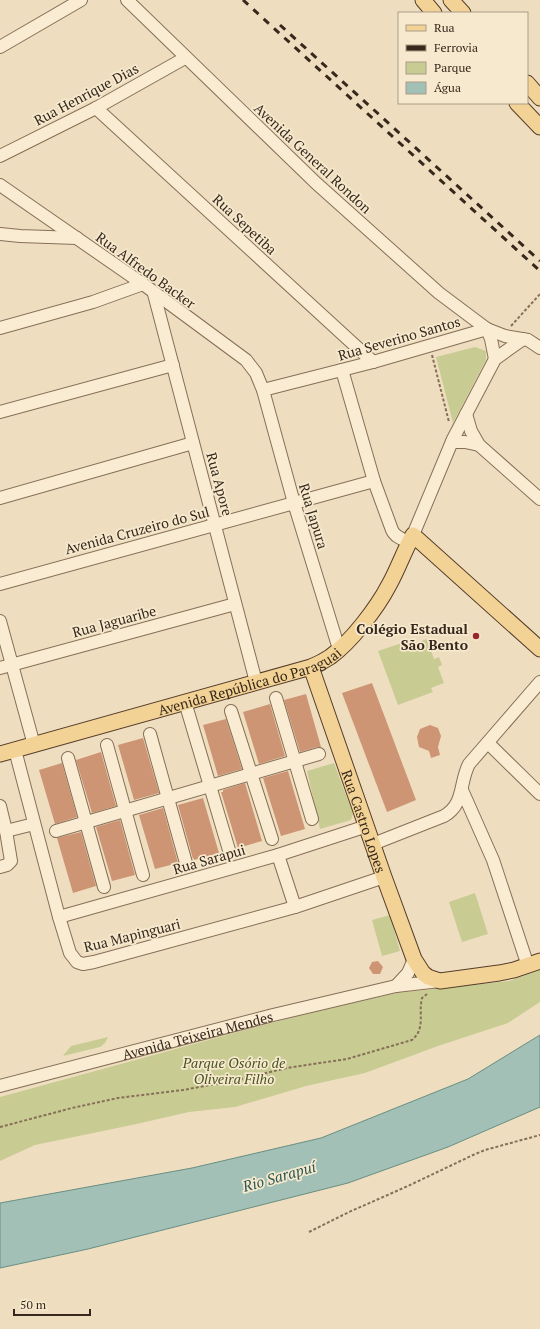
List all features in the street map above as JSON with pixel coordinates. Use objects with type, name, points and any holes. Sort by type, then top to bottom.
[{"type":"main road","points":[[423,0],[433,12]]},
{"type":"main road","points":[[451,0],[462,12]]},
{"type":"main road","points":[[528,85],[540,98]]},
{"type":"main road","points":[[519,104],[540,127]]},
{"type":"main road","points":[[411,538],[540,649]]},
{"type":"main road","name":"Avenida República do Paraguai","points":[[0,754],[311,667],[330,657],[368,618],[389,586],[411,538]]},
{"type":"main road","name":"Rua Castro Lopes","points":[[311,667],[414,959],[423,973],[440,981]]},
{"type":"main road","points":[[440,981],[499,974],[534,963]]},
{"type":"street","points":[[0,47],[82,0]]},
{"type":"street","name":"Avenida General Rondon","points":[[127,0],[185,58],[316,183],[439,293],[487,329]]},
{"type":"street","name":"Rua Henrique Dias","points":[[0,156],[96,108],[185,58]]},
{"type":"street","name":"Rua Sepetiba","points":[[96,108],[373,362]]},
{"type":"street","name":"Rua Alfredo Backer","points":[[0,185],[143,284],[154,294],[246,360],[256,373],[263,390]]},
{"type":"street","points":[[0,234],[77,238]]},
{"type":"street","points":[[0,243],[20,236]]},
{"type":"street","points":[[0,328],[93,302],[143,284]]},
{"type":"street","name":"Rua Apore","points":[[154,294],[256,682]]},
{"type":"street","points":[[487,329],[505,336],[523,339],[540,348]]},
{"type":"street","points":[[487,329],[492,339],[495,359]]},
{"type":"street","name":"Rua Severino Santos","points":[[263,390],[373,362],[487,329]]},
{"type":"street","name":"Avenida República do Paraguai","points":[[411,538],[452,440],[495,359],[523,339]]},
{"type":"street","points":[[0,412],[173,365]]},
{"type":"street","points":[[342,370],[374,481],[394,534],[411,538]]},
{"type":"street","name":"Rua Japura","points":[[263,390],[294,503],[339,649]]},
{"type":"street","points":[[466,414],[471,431],[479,445],[540,499]]},
{"type":"street","points":[[452,440],[479,445]]},
{"type":"street","points":[[0,498],[194,443]]},
{"type":"street","name":"Avenida Cruzeiro do Sul","points":[[0,584],[374,481]]},
{"type":"street","name":"Rua Jaguaribe","points":[[6,666],[235,604]]},
{"type":"street","points":[[0,621],[6,666],[34,745]]},
{"type":"street","points":[[373,844],[451,812],[457,804],[462,790],[464,773],[469,764],[540,682]]},
{"type":"street","points":[[276,698],[312,819]]},
{"type":"street","points":[[185,702],[229,850]]},
{"type":"street","points":[[232,710],[272,839]]},
{"type":"street","points":[[150,734],[186,863]]},
{"type":"street","points":[[488,743],[540,794]]},
{"type":"street","points":[[107,745],[143,875]]},
{"type":"street","name":"Rua Mapinguari","points":[[14,750],[59,918],[72,957],[77,962],[83,964],[94,962],[295,907],[384,877]]},
{"type":"street","points":[[56,831],[319,754]]},
{"type":"street","points":[[68,758],[104,887]]},
{"type":"street","points":[[462,790],[493,860],[534,963]]},
{"type":"street","points":[[0,806],[11,854],[11,861],[0,867]]},
{"type":"street","points":[[6,831],[34,824]]},
{"type":"street","name":"Rua Sarapui","points":[[59,918],[278,855],[367,826]]},
{"type":"street","points":[[278,855],[295,907]]},
{"type":"street","points":[[396,986],[408,973],[414,959]]},
{"type":"street","name":"Avenida Teixeira Mendes","points":[[0,1086],[273,1015],[396,986],[440,981]]},
{"type":"path","points":[[510,326],[540,294]]},
{"type":"path","points":[[430,346],[452,440]]},
{"type":"path","points":[[0,1127],[72,1108],[118,1098],[183,1090],[232,1081],[287,1068],[347,1059],[406,1042],[412,1040],[418,1035],[420,1029],[420,1003],[422,998],[428,993]]},
{"type":"path","points":[[309,1232],[473,1155],[485,1150],[540,1135]]},
{"type":"green space","points":[[475,347],[486,351],[486,360],[453,423],[436,357]]},
{"type":"green space","points":[[414,639],[416,643],[427,639],[434,659],[439,657],[442,665],[438,667],[444,683],[431,688],[433,692],[398,705],[378,651]]},
{"type":"green space","points":[[334,763],[353,814],[351,820],[320,829],[307,771]]},
{"type":"green space","points":[[475,893],[488,934],[462,942],[449,902]]},
{"type":"green space","points":[[390,915],[400,951],[382,956],[372,920]]},
{"type":"green space","name":"Parque Osório de Oliveira Filho","points":[[540,970],[540,1002],[508,1023],[438,1046],[365,1073],[306,1086],[235,1107],[189,1112],[35,1145],[0,1161],[0,1097],[304,1014],[397,993],[509,981]]},
{"type":"green space","points":[[108,1037],[105,1043],[100,1047],[63,1056],[71,1046]]},
{"type":"water","name":"Rio Sarapuí","points":[[540,1035],[540,1107],[448,1147],[348,1183],[88,1249],[0,1268],[0,1203],[192,1168],[321,1138],[468,1079]]},
{"type":"building","points":[[372,683],[416,800],[387,812],[342,693]]},
{"type":"building","points":[[306,694],[321,747],[300,752],[284,700]]},
{"type":"building","points":[[270,704],[285,756],[259,764],[243,712]]},
{"type":"building","points":[[226,719],[242,769],[218,776],[203,725]]},
{"type":"building","points":[[430,725],[438,728],[441,736],[438,747],[440,755],[431,758],[429,751],[419,747],[417,737],[420,729]]},
{"type":"building","points":[[143,738],[159,793],[134,800],[118,745]]},
{"type":"building","points":[[101,752],[116,806],[92,813],[76,760]]},
{"type":"building","points":[[62,763],[77,817],[55,824],[39,770]]},
{"type":"building","points":[[288,771],[305,829],[281,836],[263,778]]},
{"type":"building","points":[[245,783],[262,841],[238,848],[221,792]]},
{"type":"building","points":[[203,798],[219,853],[194,860],[178,805]]},
{"type":"building","points":[[163,808],[178,863],[155,869],[139,815]]},
{"type":"building","points":[[120,820],[135,875],[112,881],[96,827]]},
{"type":"building","points":[[81,832],[96,886],[73,893],[57,838]]},
{"type":"building","points":[[378,961],[383,967],[380,974],[373,974],[369,968],[372,962]]},
{"type":"railway","points":[[243,0],[540,271]]},
{"type":"railway","points":[[280,25],[540,261]]},
{"type":"place","name":"Colégio Estadual São Bento","points":[[476,636]]}]
